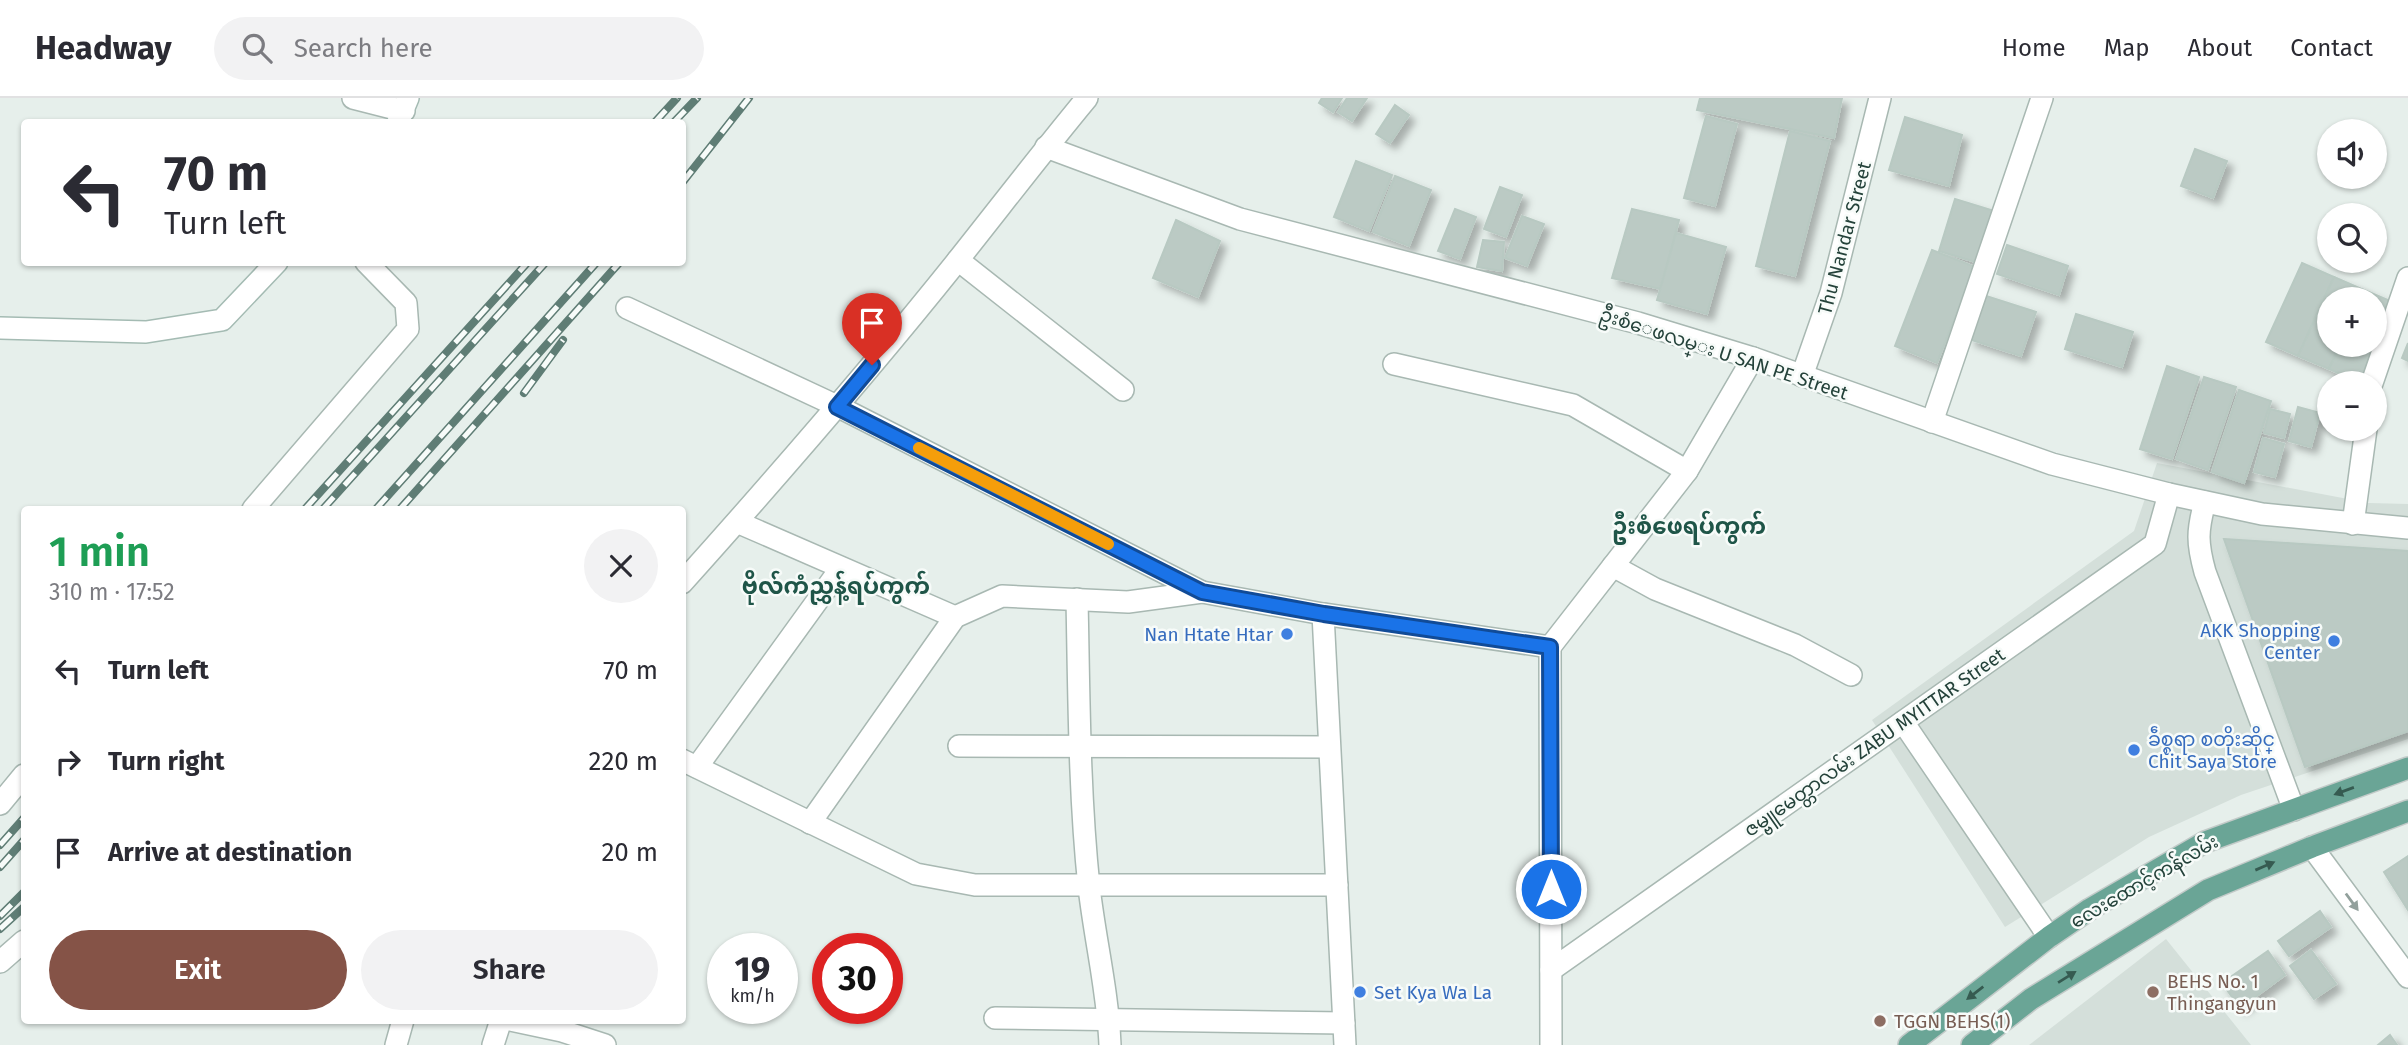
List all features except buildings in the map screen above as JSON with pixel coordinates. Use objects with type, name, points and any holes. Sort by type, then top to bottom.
[{"type":"main road","name":"လေးထောင့်ကန်လမ်း","points":[[1909,1045],[2049,937],[2090,909],[2205,842],[2408,768]]},
{"type":"main road","name":"လေးထောင့်ကန်လမ်း","points":[[1972,1045],[2031,999],[2208,890],[2408,811]]},
{"type":"main road","points":[[2007,968],[2031,999]]},
{"type":"street","points":[[353,98],[403,111]]},
{"type":"street","points":[[686,579],[837,407],[1087,98]]},
{"type":"street","name":"Thu Nandar Street","points":[[1802,376],[1831,293],[1881,98]]},
{"type":"street","points":[[1933,422],[2042,98]]},
{"type":"street","name":"ဦးစံေဖလမ္း U SAN PE Street","points":[[1046,147],[1240,219],[1638,323],[1753,358],[2052,464],[2262,514],[2408,528]]},
{"type":"street","points":[[958,260],[1123,390]]},
{"type":"street","points":[[0,328],[146,332],[222,320],[273,266]]},
{"type":"street","points":[[256,506],[408,329],[406,303],[370,266]]},
{"type":"street","points":[[2376,371],[2408,278]]},
{"type":"street","points":[[627,308],[837,407],[1202,592],[1324,614],[1550,647]]},
{"type":"street","points":[[1552,1045],[1550,647],[1687,471],[1753,358]]},
{"type":"street","points":[[1394,364],[1573,405],[1687,471]]},
{"type":"street","points":[[2353,524],[2364,441]]},
{"type":"street","name":"ဇမ္ဗူမေတ္တာလမ်း ZABU MYITTAR Street","points":[[1551,970],[2154,544],[2169,494]]},
{"type":"street","points":[[2205,502],[2197,529],[2198,548],[2294,810]]},
{"type":"street","points":[[737,522],[954,617]]},
{"type":"street","points":[[1613,566],[1656,589],[1795,645],[1851,675]]},
{"type":"street","points":[[841,568],[690,763],[916,874],[975,885],[1336,885]]},
{"type":"street","points":[[810,823],[954,617],[1002,596],[1128,602],[1202,592]]},
{"type":"street","points":[[1077,599],[1081,746],[1089,886],[1109,1018],[1110,1045]]},
{"type":"street","points":[[1324,614],[1345,1045]]},
{"type":"street","points":[[1903,722],[2049,937]]},
{"type":"street","points":[[958,746],[1329,747]]},
{"type":"street","points":[[0,804],[21,779]]},
{"type":"street","points":[[2312,847],[2408,977]]},
{"type":"street","points":[[0,961],[21,944]]},
{"type":"street","points":[[995,1018],[1344,1023]]},
{"type":"street","points":[[396,1045],[402,1024]]},
{"type":"street","points":[[493,1045],[499,1024]]},
{"type":"street","points":[[529,1024],[605,1045]]},
{"type":"shaded area","points":[[2157,463],[2369,503],[2408,504],[2408,739],[2241,795],[2149,837],[2005,927],[1872,720],[2134,531]]},
{"type":"shaded area","name":"BEHS No. 1 Thingangyun","points":[[2166,939],[2251,1045],[2029,1045]]},
{"type":"railway","points":[[658,119],[677,98]]},
{"type":"railway","points":[[677,119],[697,98]]},
{"type":"railway","points":[[686,178],[749,98]]},
{"type":"railway","points":[[308,506],[524,266]]},
{"type":"railway","points":[[326,506],[542,266]]},
{"type":"railway","points":[[379,506],[593,266]]},
{"type":"railway","points":[[403,506],[616,266]]},
{"type":"railway","points":[[524,393],[563,340]]},
{"type":"railway","points":[[0,845],[21,821]]},
{"type":"railway","points":[[0,867],[21,843]]},
{"type":"railway","points":[[0,916],[21,895]]},
{"type":"railway","points":[[0,929],[21,910]]},
{"type":"slow traffic","points":[[919,448],[1108,544]]},
{"type":"place","name":"Nan Htate Htar","points":[[1287,634]]},
{"type":"place","name":"AKK Shopping Center","points":[[2334,641]]},
{"type":"place","name":"ခဵစ္စရာ စတိုးဆိုင္ Chit Saya Store","points":[[2134,750]]},
{"type":"place","name":"Set Kya Wa La","points":[[1360,992]]},
{"type":"place","name":"BEHS No. 1 Thingangyun","points":[[2153,992]]},
{"type":"place","name":"TGGN BEHS(1)","points":[[1880,1021]]},
{"type":"district","name":"ဦးစံဖေရပ်ကွက်","points":[[1689,526]]},
{"type":"district","name":"ဗိုလ်ကံညွှန့်ရပ်ကွက်","points":[[836,586]]},
{"type":"route","points":[[872,365],[837,407],[1202,592],[1324,614],[1550,647],[1551,889]]}]
